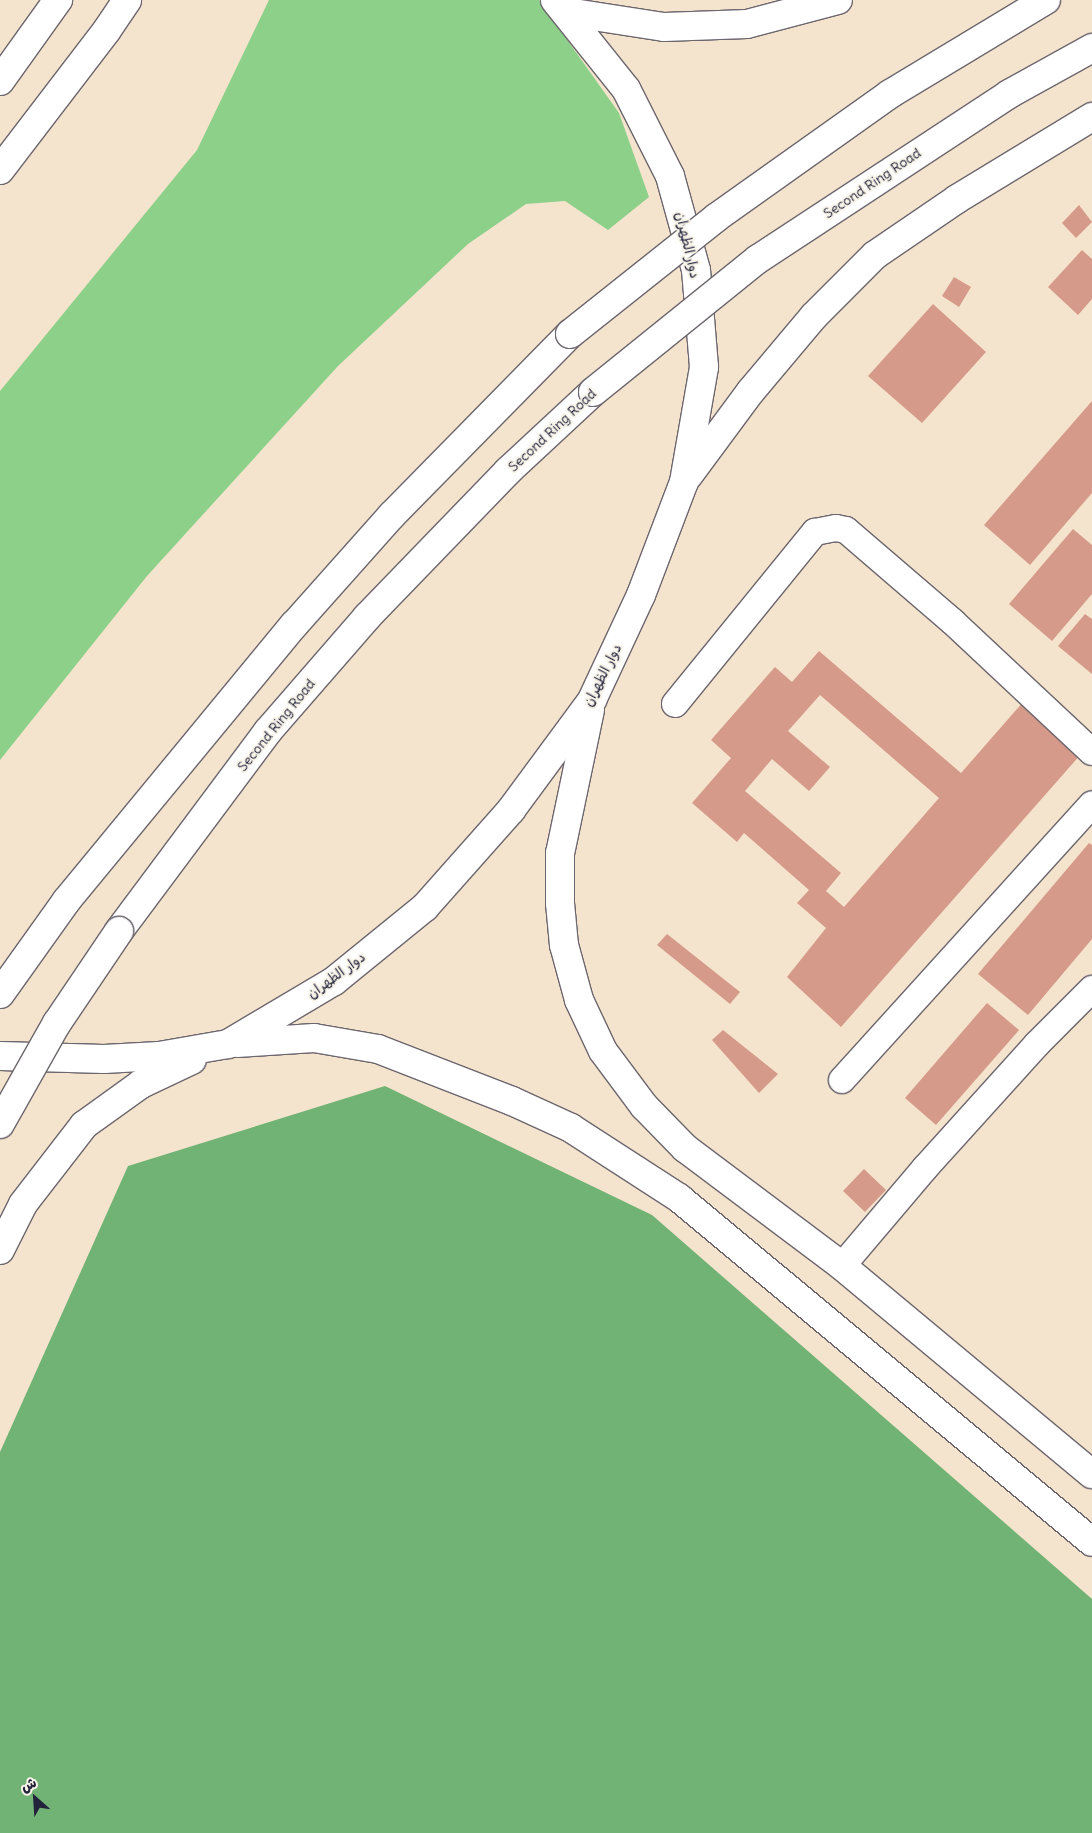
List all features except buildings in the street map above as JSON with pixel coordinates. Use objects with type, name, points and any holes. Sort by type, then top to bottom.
[{"type":"highway","points":[[0,81],[58,0]]},
{"type":"highway","points":[[0,170],[107,30],[126,0]]},
{"type":"highway","points":[[561,6],[664,27],[747,24],[838,0]]},
{"type":"highway","points":[[0,994],[67,900],[301,618],[392,515],[570,334],[717,218],[890,94],[1046,0]]},
{"type":"highway","name":"دوار الظهران","points":[[0,1056],[104,1059],[159,1056],[228,1044],[334,981],[425,906],[511,810],[592,700],[641,595],[684,482],[704,366],[696,270],[670,176],[626,89],[561,6]]},
{"type":"highway","name":"Second Ring Road","points":[[0,1124],[57,1023],[119,931],[268,731],[367,617],[508,471],[593,392],[774,248],[1008,94],[1092,48]]},
{"type":"highway","points":[[684,482],[751,391],[814,316],[875,255],[957,199],[1092,117]]},
{"type":"highway","points":[[592,700],[560,853],[564,945],[579,1000],[603,1051],[644,1106],[685,1148],[842,1266],[1092,1474]]},
{"type":"highway","points":[[0,1250],[23,1204],[84,1125],[141,1084],[228,1044],[314,1038],[378,1049],[512,1101],[571,1128],[679,1198],[1092,1542]]},
{"type":"street","points":[[675,704],[815,532],[836,528],[846,530],[946,616],[1092,752]]},
{"type":"street","points":[[842,1080],[1092,804]]},
{"type":"street","points":[[842,1266],[1025,1058],[1092,990]]},
{"type":"green space","points":[[269,0],[539,0],[619,113],[649,197],[608,230],[565,201],[526,204],[468,244],[338,366],[147,576],[0,760],[0,391],[197,150]]},
{"type":"green space","points":[[385,1086],[652,1215],[1092,1599],[1092,1833],[0,1833],[0,1452],[128,1166]]}]
